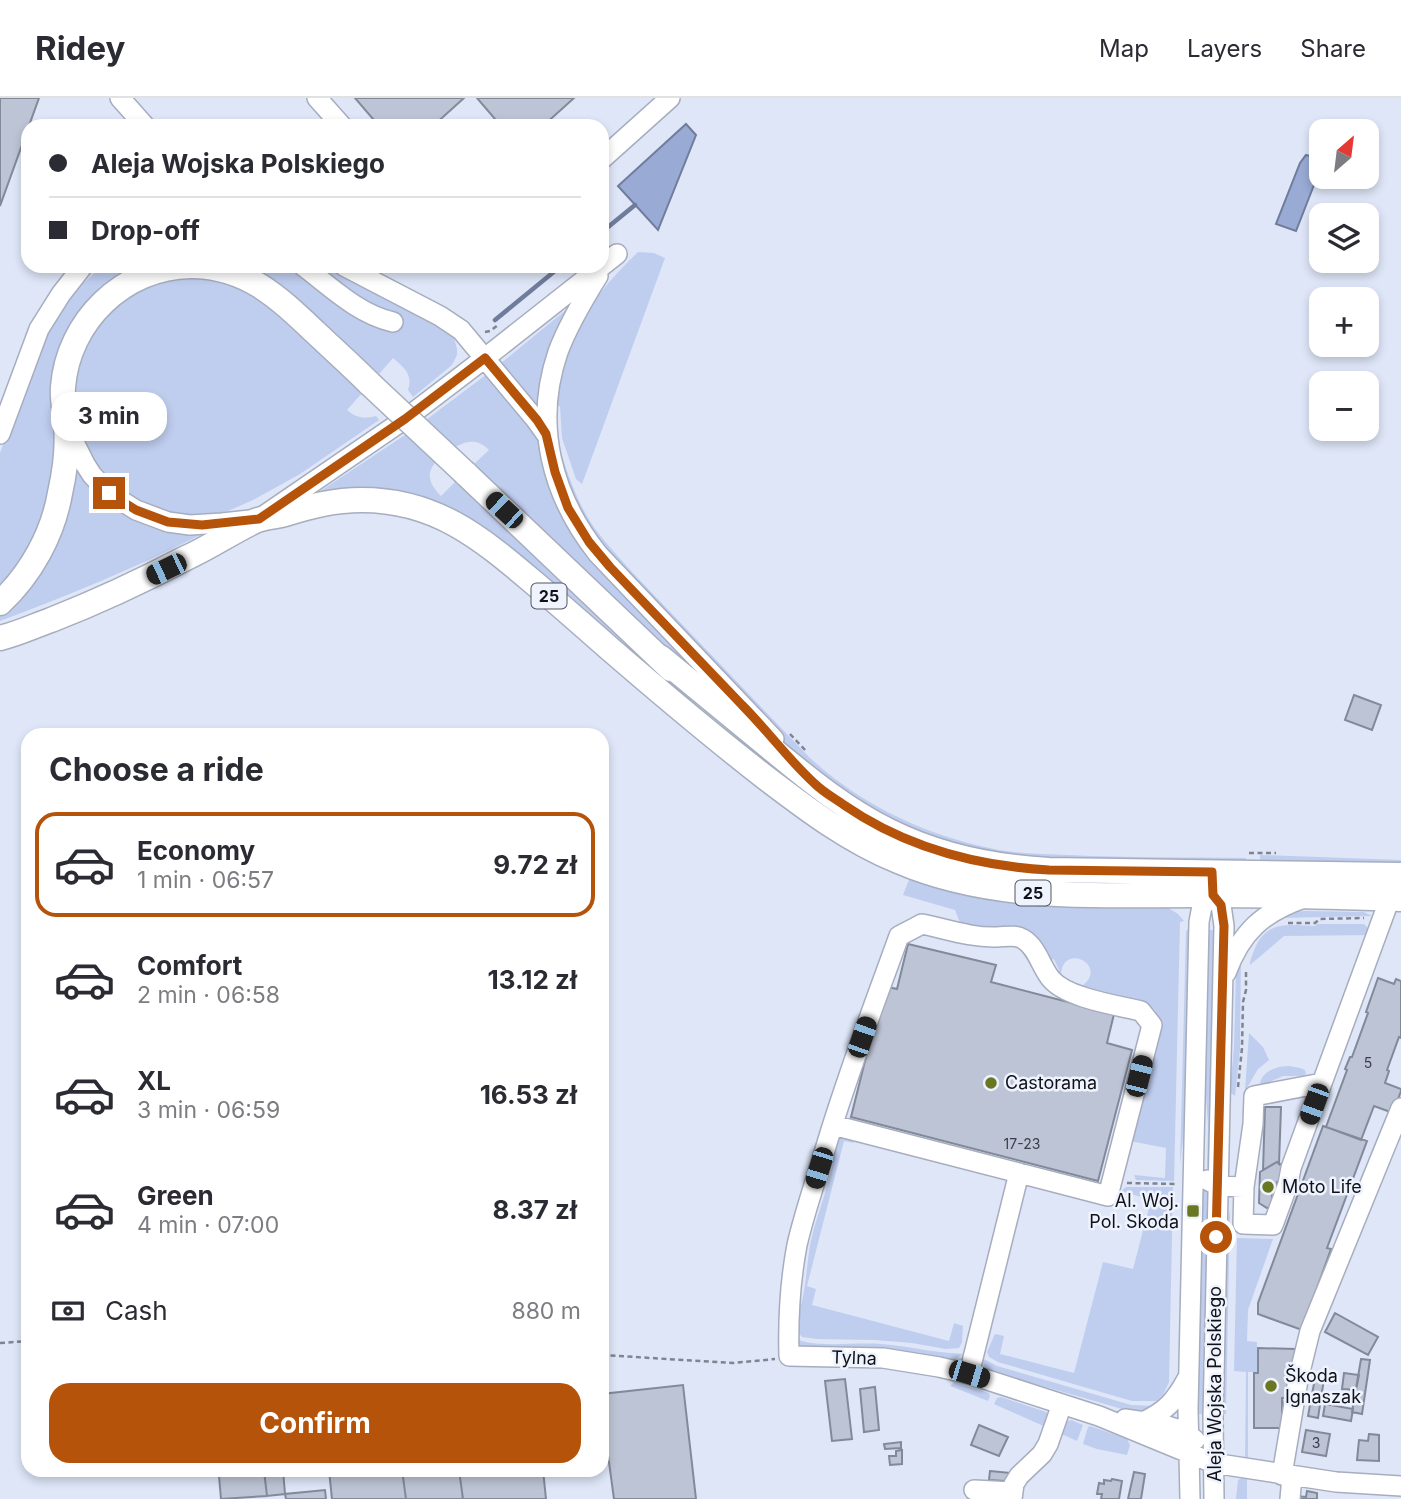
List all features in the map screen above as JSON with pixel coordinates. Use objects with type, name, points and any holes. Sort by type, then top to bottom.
[{"type":"main road","points":[[0,603],[29,569],[42,546],[58,505],[66,425],[63,397],[66,366],[78,335],[103,301],[130,282],[152,273]]},
{"type":"main road","name":"25","points":[[233,273],[265,288],[289,307],[660,657],[815,784],[850,809],[889,831],[932,849],[1000,865],[1213,883],[1304,897],[1391,905]]},
{"type":"main road","name":"25","points":[[0,638],[95,603],[259,519],[328,502],[377,500],[428,512],[466,529],[511,564],[697,724],[797,801],[835,829],[877,852],[920,870],[964,883],[1007,891],[1150,896],[1213,883],[1401,875]]},
{"type":"main road","points":[[660,657],[797,801]]},
{"type":"street","points":[[120,98],[139,119]]},
{"type":"street","points":[[317,98],[336,119]]},
{"type":"street","points":[[609,153],[670,98]]},
{"type":"street","points":[[0,434],[40,329],[78,273]]},
{"type":"street","points":[[312,273],[365,312],[393,322]]},
{"type":"street","points":[[357,273],[450,322],[470,340],[546,434]]},
{"type":"street","points":[[66,425],[92,474],[109,493],[136,510],[168,522],[190,524],[259,519],[405,419],[593,273]]},
{"type":"street","points":[[602,273],[576,312],[558,352],[549,391],[546,434],[563,496],[574,520],[610,567],[815,784]]},
{"type":"street","name":"Aleja Wojska Polskiego","points":[[1190,1499],[1189,1375],[1199,922],[1202,906],[1213,883]]},
{"type":"street","name":"Aleja Wojska Polskiego","points":[[1213,883],[1223,916],[1214,1499]]},
{"type":"street","points":[[1222,984],[1238,947],[1252,927],[1268,914],[1304,897]]},
{"type":"street","points":[[1254,1096],[1244,1187],[1243,1224],[1273,1225],[1322,1083],[1391,905]]},
{"type":"street","points":[[789,1356],[790,1291],[798,1242],[833,1125],[899,936],[922,924],[973,936],[1018,937],[1030,944],[1048,975],[1061,988],[1141,1011],[1152,1025],[1110,1187],[1019,1172],[833,1125]]},
{"type":"street","points":[[1219,1113],[1254,1096],[1322,1083]]},
{"type":"street","points":[[1290,1499],[1287,1475],[1298,1380],[1310,1331],[1401,1108]]},
{"type":"street","points":[[969,1374],[1019,1172]]},
{"type":"street","points":[[1194,1172],[1218,1186],[1244,1187]]},
{"type":"street","name":"Tylna","points":[[789,1356],[911,1361],[969,1374],[1188,1443]]},
{"type":"street","points":[[1143,1422],[1172,1404],[1189,1375]]},
{"type":"street","points":[[974,1490],[1012,1496],[1019,1476],[1042,1454],[1048,1444],[1062,1404]]},
{"type":"street","name":"Tylna","points":[[1099,1416],[1143,1422],[1188,1443],[1213,1463],[1336,1482],[1401,1486]]},
{"type":"path","points":[[789,733],[807,752]]},
{"type":"path","points":[[1280,923],[1315,923],[1321,919],[1391,905]]},
{"type":"path","points":[[1110,1187],[1127,1184],[1177,1184]]},
{"type":"path","points":[[0,1342],[21,1341]]},
{"type":"path","points":[[609,1355],[733,1363],[789,1356]]},
{"type":"shaded area","points":[[686,124],[696,135],[658,230],[618,186]]},
{"type":"shaded area","points":[[1306,155],[1309,156],[1309,189],[1312,189],[1296,231],[1276,224],[1300,163]]},
{"type":"shaded area","points":[[638,252],[654,253],[665,258],[582,484],[576,479],[562,438],[560,406],[555,406],[562,364],[570,342],[586,314],[604,288]]},
{"type":"shaded area","points":[[94,273],[129,273],[96,293],[41,529],[0,591],[0,453],[39,345],[66,299]]},
{"type":"shaded area","points":[[253,273],[302,273],[389,329],[400,330],[380,310],[341,286],[328,273],[341,273],[440,326],[454,338],[457,355],[452,365],[413,397],[408,390],[407,372],[393,358],[379,374],[372,368],[370,370]]},
{"type":"shaded area","points":[[173,277],[216,278],[259,296],[362,393],[347,410],[364,418],[376,416],[379,420],[300,474],[228,511],[210,515],[179,515],[149,507],[114,486],[93,462],[78,430],[73,407],[76,367],[93,329],[127,295]]},
{"type":"shaded area","points":[[567,309],[568,311],[540,411],[500,364]]},
{"type":"shaded area","points":[[487,374],[542,444],[551,486],[744,716],[678,662],[485,478],[474,464],[489,450],[483,445],[466,442],[438,460],[431,469],[432,485],[441,496],[456,481],[666,676],[726,736],[481,530],[313,496],[414,429]]},
{"type":"shaded area","points":[[557,439],[578,498],[589,520],[609,546],[809,757],[872,804],[943,835],[1003,851],[1091,856],[1246,858],[1246,864],[1005,858],[904,830],[803,764],[589,530],[566,481]]},
{"type":"shaded area","points":[[76,465],[85,478],[202,534],[102,580],[0,621],[0,613]]},
{"type":"shaded area","points":[[1260,855],[1401,860],[1401,867],[1260,864]]},
{"type":"shaded area","points":[[911,875],[1165,906],[1178,914],[1184,921],[1180,922],[1174,1181],[1136,1180],[1134,1175],[1165,1178],[1166,1148],[1130,1141],[1158,1022],[1155,1010],[1130,998],[1082,986],[1091,971],[1088,964],[1082,960],[1068,960],[1063,966],[1061,976],[1057,972],[1059,970],[1054,959],[1051,960],[1039,941],[960,923],[955,910],[903,895]]},
{"type":"shaded area","points":[[1293,912],[1364,912],[1372,916],[1279,918]]},
{"type":"shaded area","points":[[1364,924],[1369,929],[1369,935],[1284,936],[1250,965],[1260,939],[1272,928]]},
{"type":"shaded area","points":[[1188,929],[1191,939],[1187,1107],[1180,1164],[1186,931]]},
{"type":"shaded area","points":[[1206,930],[1216,930],[1209,1169],[1204,1072]]},
{"type":"shaded area","points":[[1241,952],[1240,1049],[1235,1096],[1230,1089],[1236,972]]},
{"type":"shaded area","points":[[1249,1033],[1263,1047],[1269,1060],[1258,1069],[1245,1091]]},
{"type":"shaded area","points":[[1289,1066],[1305,1070],[1306,1074],[1283,1076],[1265,1084],[1260,1083],[1264,1075],[1271,1070]]},
{"type":"shaded area","points":[[839,1136],[851,1138],[854,1143],[844,1141],[807,1286],[816,1289],[812,1305],[949,1341],[954,1323],[963,1326],[959,1348],[946,1349],[875,1340],[817,1339],[802,1337],[793,1332],[804,1293],[812,1236]]},
{"type":"shaded area","points":[[1126,1187],[1173,1187],[1169,1382],[1163,1395],[1156,1401],[1132,1401],[998,1362],[989,1357],[987,1352],[995,1334],[1004,1336],[1000,1354],[1074,1373],[1103,1262],[1133,1269],[1151,1200],[1121,1191]]},
{"type":"shaded area","points":[[1202,1191],[1209,1192],[1205,1414],[1196,1414]]},
{"type":"shaded area","points":[[1230,1209],[1226,1414],[1220,1414],[1224,1249]]},
{"type":"shaded area","points":[[1237,1238],[1273,1239],[1248,1310],[1247,1341],[1257,1342],[1257,1372],[1248,1372],[1248,1462],[1245,1462],[1246,1372],[1234,1371]]},
{"type":"shaded area","points":[[798,1340],[829,1344],[881,1344],[963,1354],[954,1360],[910,1353],[801,1347],[797,1343]]},
{"type":"shaded area","points":[[982,1358],[997,1366],[1131,1405],[1156,1406],[1146,1412],[1129,1411],[988,1370]]},
{"type":"shaded area","points":[[954,1382],[989,1393],[988,1401],[950,1386]]},
{"type":"shaded area","points":[[997,1398],[1046,1412],[1049,1415],[1048,1428],[994,1404]]},
{"type":"shaded area","points":[[1071,1420],[1083,1425],[1077,1441],[1059,1433],[1063,1423]]},
{"type":"shaded area","points":[[1090,1426],[1127,1439],[1130,1445],[1127,1455],[1083,1444]]},
{"type":"shaded area","points":[[1244,1475],[1247,1476],[1247,1499],[1236,1499],[1238,1480]]},
{"type":"building","points":[[0,98],[39,98],[31,119],[21,119],[21,148],[0,206]]},
{"type":"building","points":[[355,98],[464,98],[441,119],[373,119]]},
{"type":"building","points":[[477,98],[574,98],[551,119],[495,119]]},
{"type":"building","points":[[1354,695],[1381,705],[1372,730],[1345,720]]},
{"type":"building","name":"Castorama","points":[[908,944],[996,965],[991,982],[1114,1014],[1107,1043],[1132,1050],[1098,1181],[851,1117],[875,1021],[888,987],[897,989]]},
{"type":"building","points":[[1378,978],[1394,984],[1396,979],[1401,981],[1401,1038],[1399,1037],[1387,1070],[1389,1071],[1385,1083],[1401,1091],[1393,1113],[1374,1106],[1361,1140],[1326,1127]]},
{"type":"building","points":[[1265,1107],[1281,1107],[1279,1164],[1277,1162],[1263,1170]]},
{"type":"building","points":[[1323,1126],[1367,1141],[1327,1248],[1331,1249],[1302,1330],[1258,1314],[1258,1303]]},
{"type":"building","name":"Moto Life","points":[[1277,1162],[1282,1165],[1281,1180],[1277,1182],[1277,1193],[1272,1195],[1272,1205],[1267,1208],[1259,1203],[1260,1172]]},
{"type":"building","points":[[1335,1313],[1378,1337],[1368,1355],[1325,1332]]},
{"type":"building","name":"Škoda Ignaszak","points":[[1258,1348],[1295,1349],[1295,1375],[1288,1375],[1288,1398],[1282,1398],[1282,1428],[1254,1428],[1254,1373],[1258,1373]]},
{"type":"building","points":[[1361,1359],[1370,1360],[1362,1414],[1352,1412]]},
{"type":"building","points":[[1344,1373],[1359,1375],[1356,1390],[1342,1389]]},
{"type":"building","points":[[1315,1378],[1324,1379],[1318,1418],[1308,1416]]},
{"type":"building","points":[[845,1379],[852,1439],[832,1441],[825,1381]]},
{"type":"building","points":[[683,1385],[696,1499],[614,1499],[609,1462],[609,1393]]},
{"type":"building","points":[[875,1387],[879,1430],[864,1432],[860,1389]]},
{"type":"building","points":[[1325,1404],[1353,1409],[1351,1421],[1323,1416]]},
{"type":"building","points":[[979,1425],[1008,1437],[999,1456],[971,1445]]},
{"type":"building","points":[[1306,1430],[1330,1434],[1326,1456],[1302,1452]]},
{"type":"building","points":[[1369,1434],[1379,1435],[1379,1461],[1357,1460],[1359,1440],[1368,1441]]},
{"type":"building","points":[[901,1442],[901,1448],[885,1449],[884,1444]]},
{"type":"building","points":[[902,1450],[902,1464],[890,1465],[889,1456],[896,1456],[896,1451]]},
{"type":"building","points":[[990,1471],[1011,1473],[1005,1481],[989,1480]]},
{"type":"building","points":[[1134,1472],[1145,1474],[1141,1499],[1128,1499]]},
{"type":"building","points":[[219,1477],[265,1477],[267,1496],[221,1499]]},
{"type":"building","points":[[265,1477],[284,1477],[285,1494],[267,1496]]},
{"type":"building","points":[[330,1477],[403,1477],[406,1499],[332,1499]]},
{"type":"building","points":[[403,1477],[460,1477],[463,1499],[406,1499]]},
{"type":"building","points":[[460,1477],[544,1477],[546,1499],[463,1499]]},
{"type":"building","points":[[1104,1480],[1122,1481],[1119,1499],[1101,1499],[1102,1494],[1097,1494],[1099,1483],[1104,1484]]},
{"type":"building","points":[[325,1490],[326,1499],[286,1499],[285,1494]]},
{"type":"building","points":[[1307,1491],[1317,1493],[1317,1499],[1297,1499],[1297,1496],[1306,1497]]},
{"type":"waterway","points":[[609,226],[635,205]]},
{"type":"waterway","points":[[495,320],[552,273]]},
{"type":"place","name":"Castorama","points":[[991,1083]]},
{"type":"place","name":"Moto Life","points":[[1268,1187]]},
{"type":"place","name":"Al. Woj. Pol. Skoda","points":[[1193,1211]]},
{"type":"place","name":"Škoda Ignaszak","points":[[1271,1386]]},
{"type":"route","points":[[109,493],[146,515],[179,524],[202,525],[259,519],[405,419],[485,358],[546,434],[563,496],[574,520],[589,542],[815,784],[832,797],[870,821],[910,841],[979,861],[1049,870],[1212,872],[1213,895],[1221,905],[1224,926],[1216,1237]]}]
